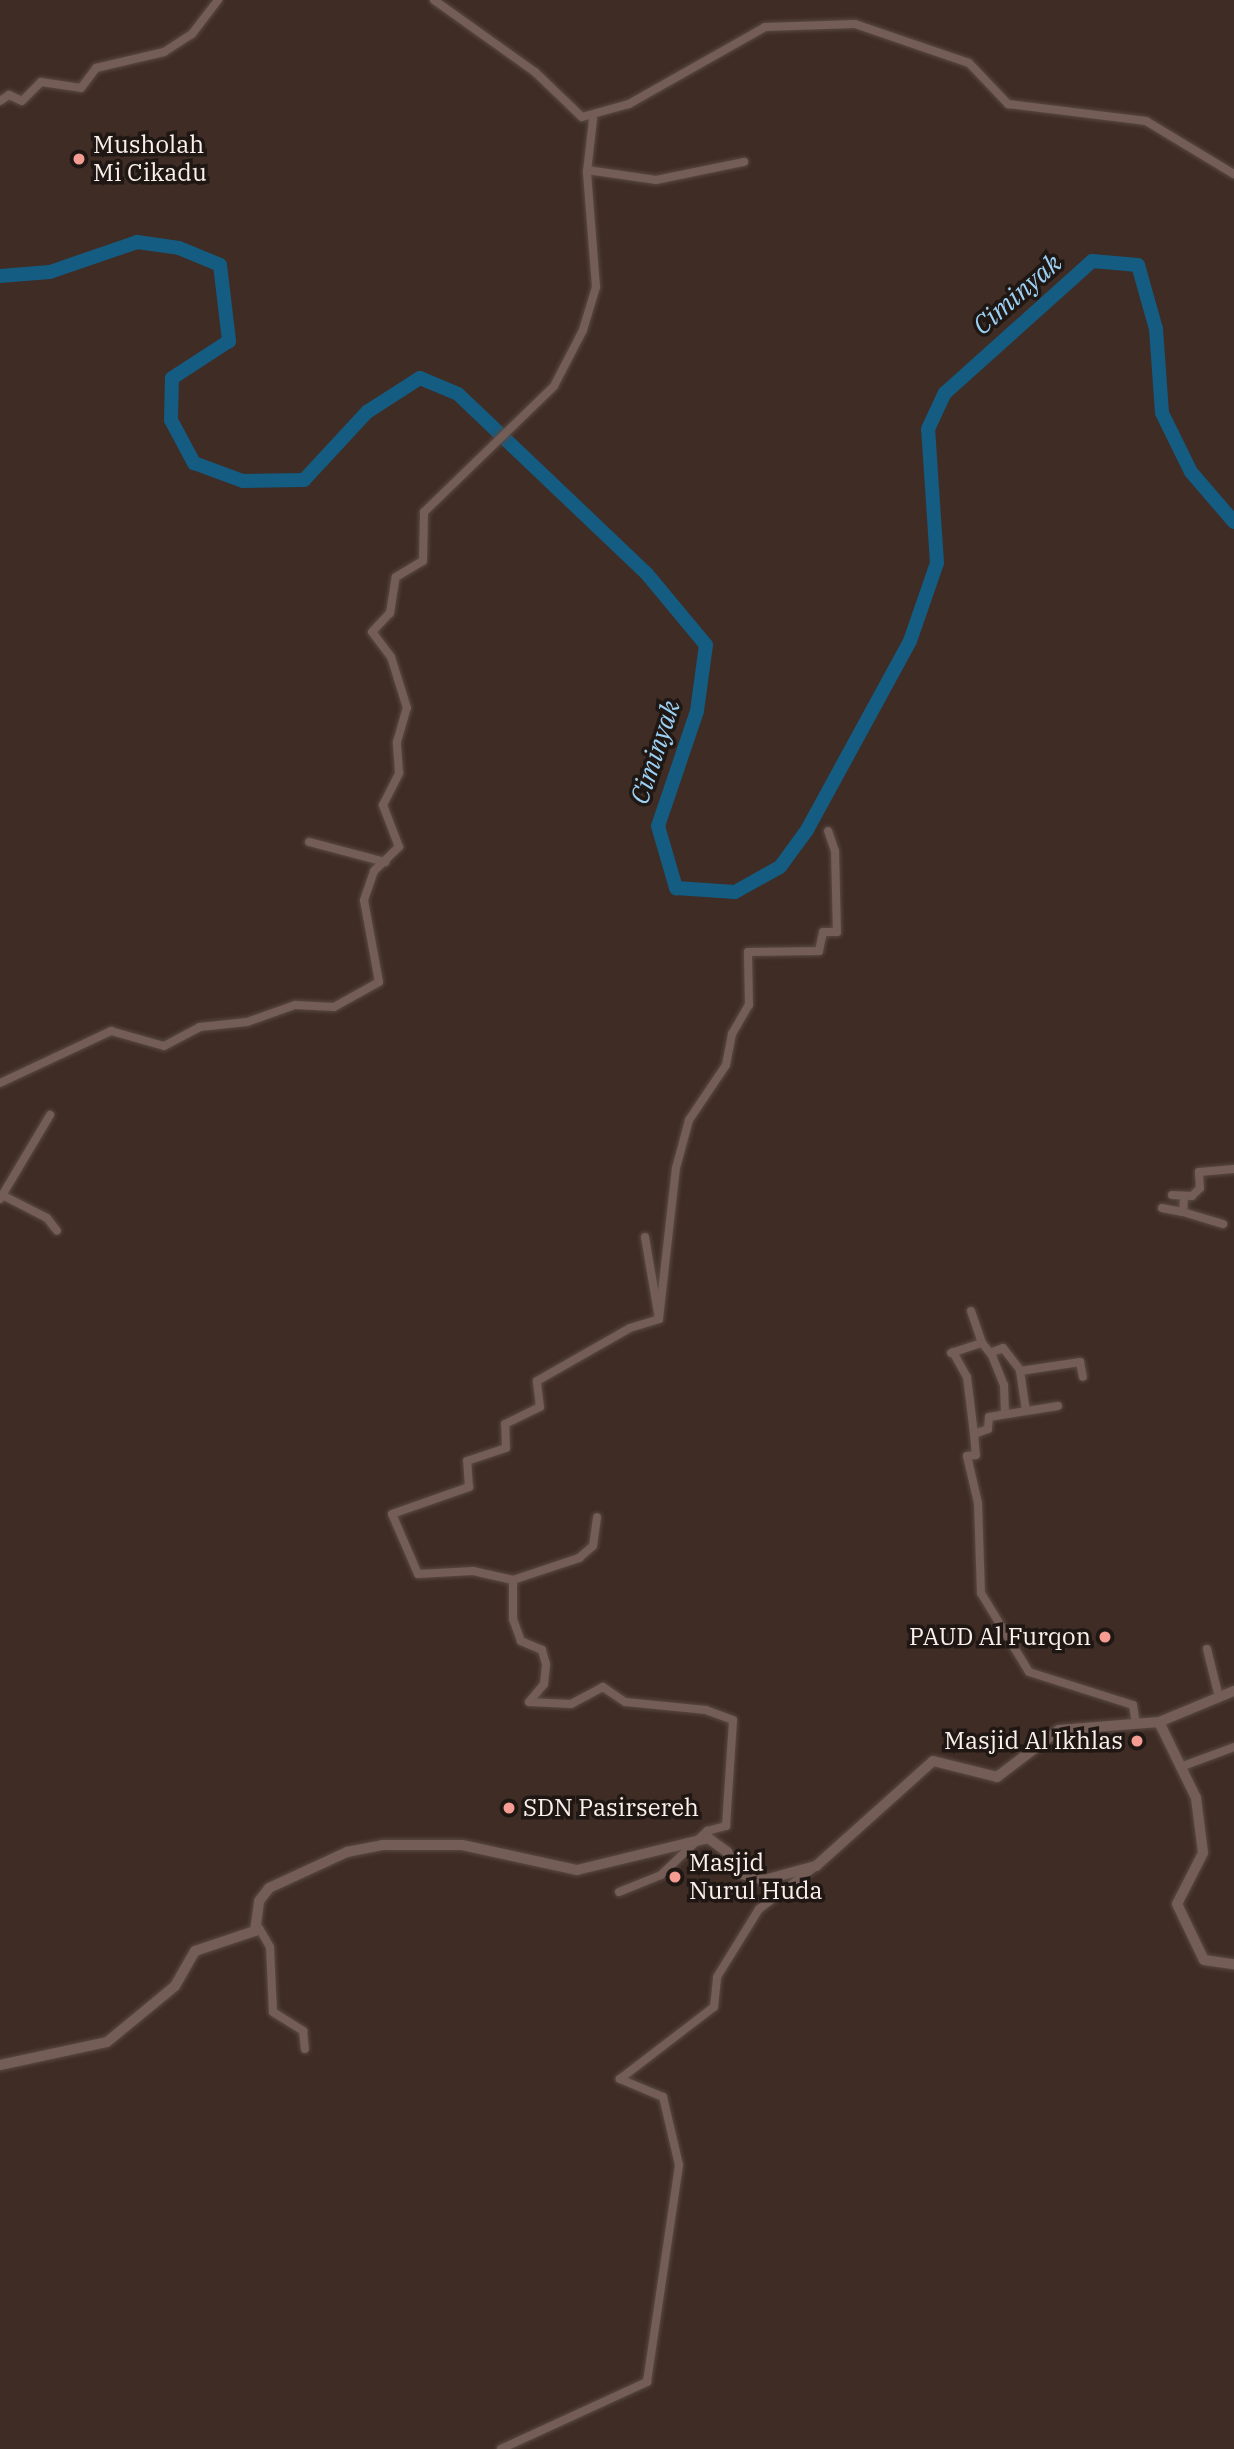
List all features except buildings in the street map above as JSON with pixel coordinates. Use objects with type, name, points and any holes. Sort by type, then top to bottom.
[{"type":"street","points":[[0,101],[9,95],[22,101],[41,82],[81,88],[96,68],[164,52],[192,34],[218,0]]},
{"type":"street","points":[[434,0],[535,72],[574,112],[593,119],[765,27],[855,24],[969,63],[1009,104],[1146,121],[1234,174]]},
{"type":"street","points":[[0,1083],[111,1031],[164,1046],[200,1027],[247,1022],[296,1005],[334,1007],[372,986],[381,977],[364,900],[374,871],[399,847],[383,805],[399,773],[397,742],[407,708],[391,657],[372,632],[390,613],[396,578],[423,561],[425,512],[474,460],[554,386],[583,330],[596,287],[587,170],[593,119]]},
{"type":"street","points":[[587,170],[656,180],[744,162]]},
{"type":"street","points":[[659,1319],[676,1168],[689,1120],[726,1065],[732,1034],[749,1005],[748,953],[819,951],[823,932],[837,933],[835,850],[828,831]]},
{"type":"street","points":[[309,842],[385,862]]},
{"type":"street","points":[[50,1115],[5,1193],[47,1218],[57,1231]]},
{"type":"street","points":[[1172,1195],[1184,1198],[1200,1188],[1199,1172],[1234,1169]]},
{"type":"street","points":[[1183,1212],[1184,1198]]},
{"type":"street","points":[[1163,1208],[1223,1223]]},
{"type":"street","points":[[645,1237],[659,1319]]},
{"type":"street","points":[[971,1311],[982,1343],[991,1353],[1004,1385],[1005,1413]]},
{"type":"street","points":[[597,1517],[593,1546],[579,1558],[513,1580],[473,1571],[418,1574],[392,1514],[469,1487],[467,1461],[506,1448],[505,1424],[540,1407],[537,1381],[630,1328],[659,1319]]},
{"type":"street","points":[[982,1343],[952,1352],[967,1377],[976,1455],[967,1456],[978,1503],[978,1570],[989,1612],[1029,1672],[1133,1705],[1136,1724]]},
{"type":"street","points":[[991,1353],[1003,1348],[1021,1371],[1026,1411]]},
{"type":"street","points":[[1021,1371],[1080,1362],[1083,1377]]},
{"type":"street","points":[[974,1434],[988,1429],[989,1416],[1058,1406]]},
{"type":"street","points":[[305,2049],[303,2031],[273,2012],[270,1947],[259,1928],[259,1901],[269,1888],[364,1848],[462,1845],[577,1870],[699,1838],[726,1826],[732,1718],[625,1702],[603,1688],[571,1704],[529,1702],[546,1678],[545,1655],[521,1642],[513,1580]]},
{"type":"street","points":[[1207,1649],[1219,1697]]},
{"type":"street","points":[[501,2449],[647,2382],[679,2165],[663,2097],[620,2078],[714,2007],[717,1978],[759,1909],[816,1866],[933,1761],[991,1778],[1012,1770],[1059,1730],[1159,1722],[1234,1691]]},
{"type":"street","points":[[1159,1722],[1183,1766],[1196,1798],[1203,1853],[1177,1904],[1204,1960],[1234,1964]]},
{"type":"street","points":[[1183,1766],[1234,1747]]},
{"type":"street","points":[[699,1838],[719,1843],[738,1873],[755,1880],[816,1866]]},
{"type":"street","points":[[619,1892],[666,1871],[699,1838]]},
{"type":"street","points":[[0,2065],[107,2042],[175,1986],[195,1951],[259,1928]]},
{"type":"waterway","name":"Ciminyak","points":[[0,276],[50,272],[137,242],[179,248],[220,265],[229,341],[172,378],[171,420],[194,463],[243,481],[304,480],[367,412],[420,378],[458,394],[647,574],[706,645],[697,711],[658,826],[676,888],[735,892],[780,867],[807,830],[910,641],[937,563],[928,429],[945,393],[1092,261],[1138,265],[1156,329],[1162,413],[1191,472],[1234,522]]},
{"type":"place","name":"Musholah Mi Cikadu","points":[[79,159]]},
{"type":"place","name":"PAUD Al Furqon","points":[[1105,1637]]},
{"type":"place","name":"Masjid Al Ikhlas","points":[[1137,1741]]},
{"type":"place","name":"SDN Pasirsereh","points":[[509,1808]]},
{"type":"place","name":"Masjid Nurul Huda","points":[[675,1877]]}]
